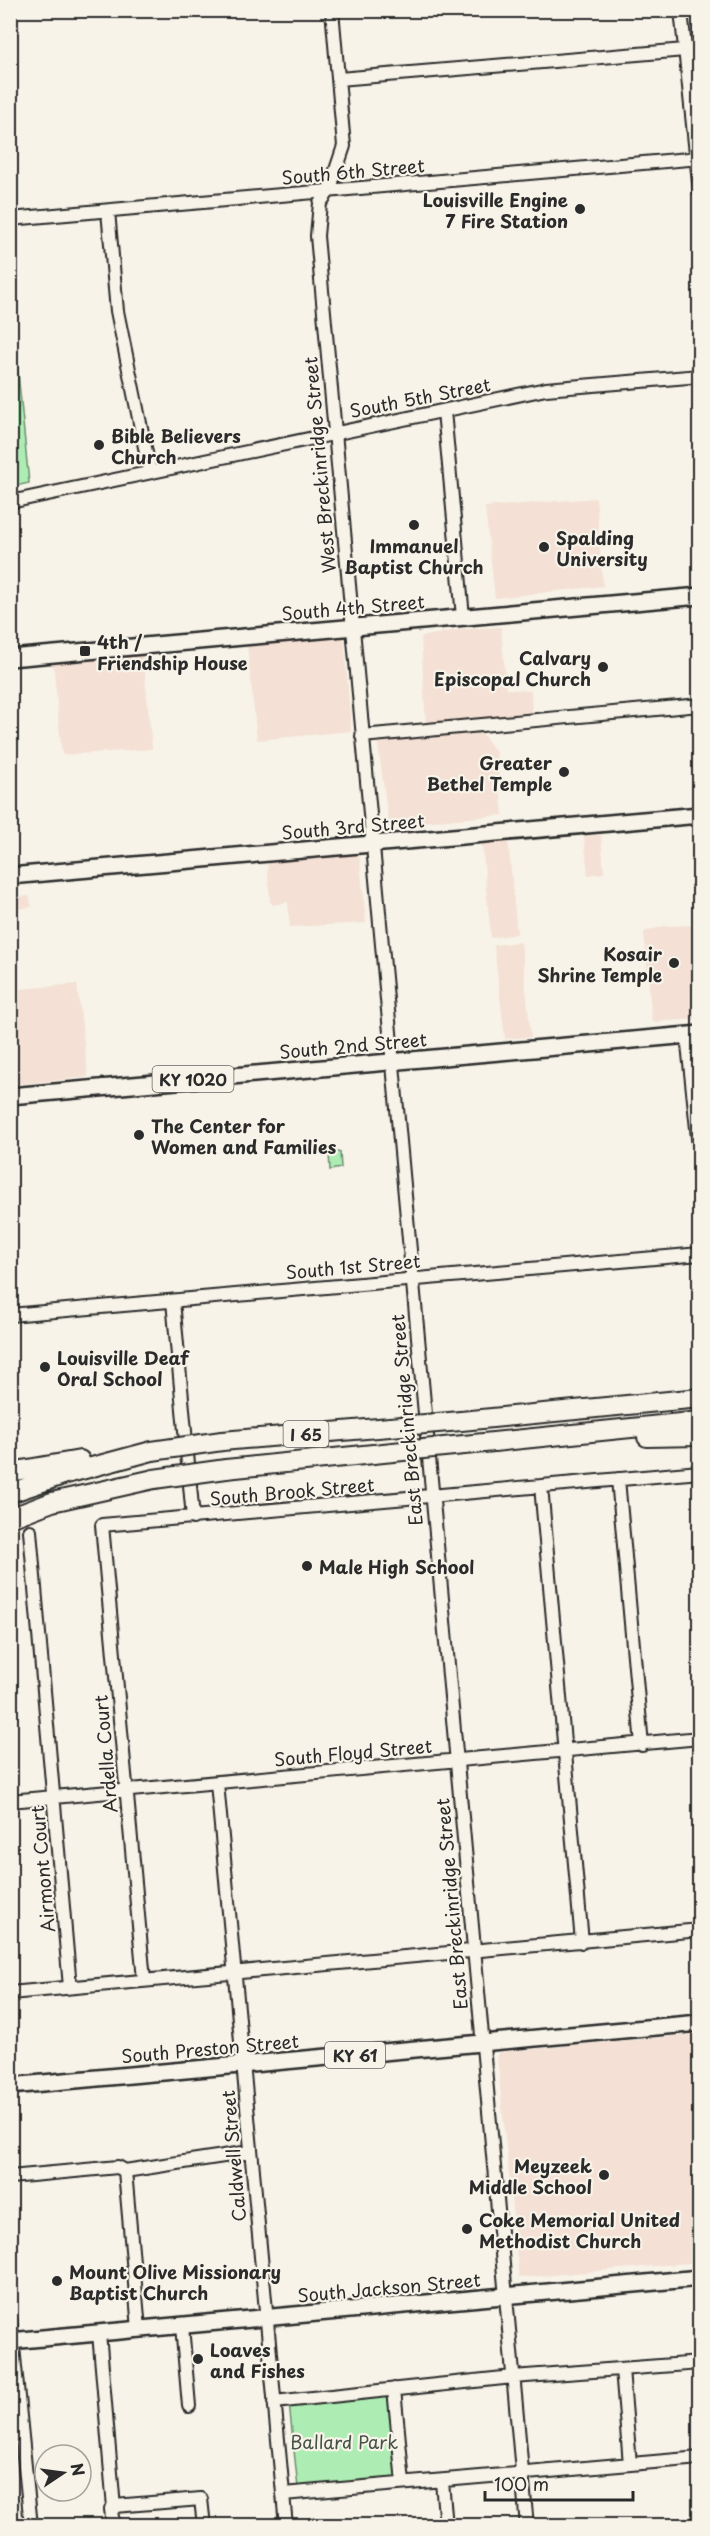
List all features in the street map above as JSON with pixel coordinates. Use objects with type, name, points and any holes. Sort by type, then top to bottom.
[{"type":"highway","name":"I 65","points":[[42,1473],[144,1453],[222,1442],[610,1407],[692,1393]]},
{"type":"highway","name":"I 65","points":[[10,1518],[52,1502],[154,1479],[226,1469],[528,1438],[694,1429]]},
{"type":"highway","points":[[10,1472],[42,1473]]},
{"type":"highway","points":[[10,1493],[42,1473]]},
{"type":"main road","name":"South 4th Street","points":[[10,658],[699,596]]},
{"type":"main road","name":"South 3rd Street","points":[[10,876],[699,814]]},
{"type":"main road","name":"South 2nd Street","points":[[10,1096],[693,1034]]},
{"type":"main road","name":"South Preston Street","points":[[10,2086],[699,2023]]},
{"type":"main road","name":"South Jackson Street","points":[[12,2341],[699,2278]]},
{"type":"street","name":"West Breckinridge Street","points":[[332,10],[344,146],[329,190],[320,202],[317,236],[412,1279]]},
{"type":"street","points":[[681,10],[698,158],[699,192]]},
{"type":"street","points":[[339,79],[685,50]]},
{"type":"street","name":"South 6th Street","points":[[10,219],[698,158]]},
{"type":"street","points":[[108,211],[117,311],[150,472]]},
{"type":"street","name":"South 5th Street","points":[[10,502],[546,389],[699,376]]},
{"type":"street","points":[[444,411],[463,617]]},
{"type":"street","points":[[362,736],[699,705]]},
{"type":"street","points":[[693,1034],[699,1157]]},
{"type":"street","name":"South 1st Street","points":[[10,1315],[699,1254]]},
{"type":"street","name":"East Breckinridge Street","points":[[412,1279],[527,2526]]},
{"type":"street","points":[[173,1301],[193,1518]]},
{"type":"street","name":"South Brook Street","points":[[102,1525],[699,1472]]},
{"type":"street","points":[[618,1479],[642,1745]]},
{"type":"street","points":[[541,1486],[582,1942]]},
{"type":"street","name":"Ardella Court","points":[[102,1525],[144,1980]]},
{"type":"street","name":"Airmont Court","points":[[30,1531],[70,1987]]},
{"type":"street","name":"South Floyd Street","points":[[10,1801],[699,1738]]},
{"type":"street","name":"Caldwell Street","points":[[217,1783],[286,2526]]},
{"type":"street","points":[[10,1993],[699,1930]]},
{"type":"street","points":[[10,2177],[118,2167],[125,2171],[250,2152]]},
{"type":"street","points":[[125,2171],[139,2329]]},
{"type":"street","points":[[10,2317],[31,2526]]},
{"type":"street","points":[[182,2326],[189,2406]]},
{"type":"street","points":[[99,2333],[114,2506],[111,2509],[113,2526]]},
{"type":"street","points":[[274,2402],[513,2377],[699,2363]]},
{"type":"street","points":[[622,2369],[630,2463]]},
{"type":"street","points":[[394,2389],[403,2483]]},
{"type":"street","points":[[284,2494],[699,2458]]},
{"type":"street","points":[[442,2482],[446,2526]]},
{"type":"street","points":[[114,2506],[201,2499],[204,2526]]},
{"type":"shaded area","name":"Spalding University","points":[[596,498],[603,586],[495,598],[485,507]]},
{"type":"shaded area","points":[[501,627],[506,689],[531,691],[532,716],[426,727],[421,637],[463,629]]},
{"type":"shaded area","points":[[344,635],[351,731],[257,740],[247,644]]},
{"type":"shaded area","points":[[143,654],[152,749],[62,755],[53,661]]},
{"type":"shaded area","points":[[479,729],[496,752],[503,815],[389,825],[377,738]]},
{"type":"shaded area","points":[[601,835],[604,873],[588,875],[584,836]]},
{"type":"shaded area","points":[[508,840],[517,934],[491,938],[482,843]]},
{"type":"shaded area","points":[[359,852],[366,923],[290,927],[288,902],[273,905],[270,901],[267,860]]},
{"type":"shaded area","points":[[11,884],[15,897],[29,896],[32,907],[13,909],[15,948],[11,948]]},
{"type":"shaded area","name":"Kosair Shrine Temple","points":[[699,925],[699,1019],[652,1022],[644,932],[664,926]]},
{"type":"shaded area","points":[[521,942],[531,1037],[505,1039],[494,945]]},
{"type":"shaded area","points":[[77,984],[88,1077],[11,1085],[11,990]]},
{"type":"shaded area","name":"Meyzeek Middle School","points":[[699,2034],[699,2262],[519,2278],[497,2055],[501,2052]]},
{"type":"green space","points":[[11,302],[29,483],[10,487]]},
{"type":"green space","points":[[340,1152],[341,1168],[330,1170],[329,1153]]},
{"type":"green space","name":"Ballard Park","points":[[391,2393],[399,2478],[298,2488],[289,2403]]},
{"type":"place","name":"Louisville Engine 7 Fire Station","points":[[580,209]]},
{"type":"place","name":"Bible Believers Church","points":[[99,445]]},
{"type":"place","name":"Immanuel Baptist Church","points":[[414,525]]},
{"type":"place","name":"Spalding University","points":[[544,547]]},
{"type":"place","name":"4th / Friendship House","points":[[85,651]]},
{"type":"place","name":"Calvary Episcopal Church","points":[[603,667]]},
{"type":"place","name":"Greater Bethel Temple","points":[[564,772]]},
{"type":"place","name":"Kosair Shrine Temple","points":[[674,963]]},
{"type":"place","name":"The Center for Women and Families","points":[[139,1135]]},
{"type":"place","name":"Louisville Deaf Oral School","points":[[45,1367]]},
{"type":"place","name":"Male High School","points":[[307,1566]]},
{"type":"place","name":"Meyzeek Middle School","points":[[604,2175]]},
{"type":"place","name":"Coke Memorial United Methodist Church","points":[[467,2229]]},
{"type":"place","name":"Mount Olive Missionary Baptist Church","points":[[57,2281]]},
{"type":"place","name":"Loaves and Fishes","points":[[198,2359]]}]
